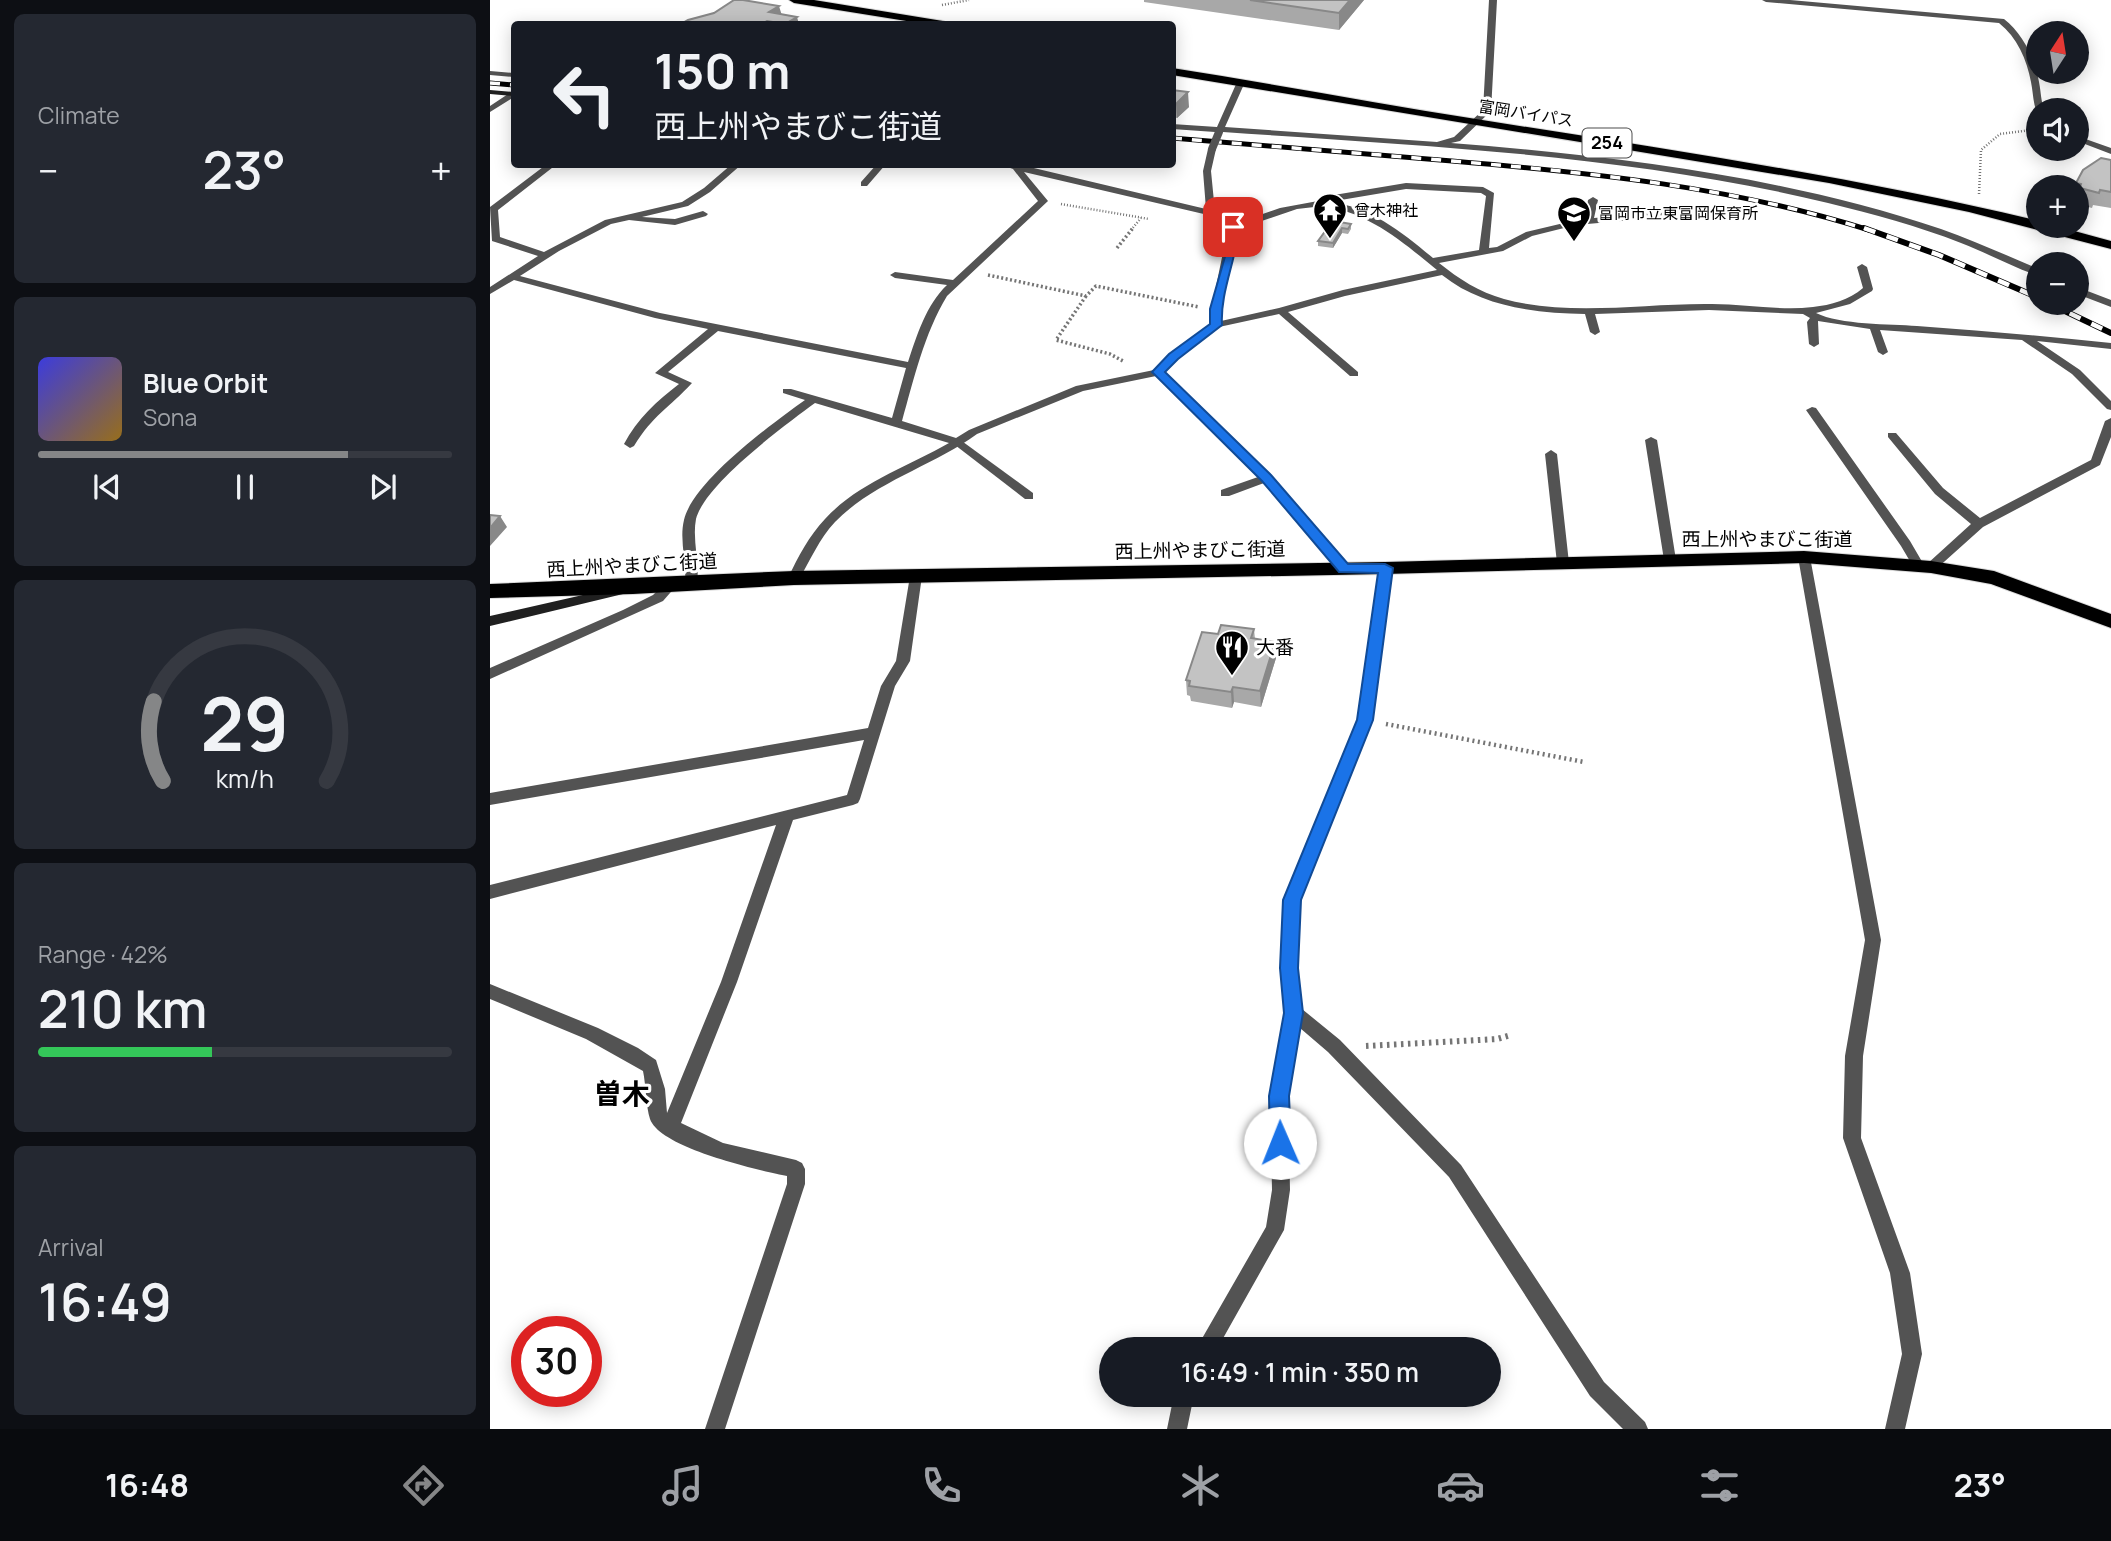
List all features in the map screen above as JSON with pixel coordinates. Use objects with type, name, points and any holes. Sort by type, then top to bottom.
[{"type":"highway","points":[[794,0],[924,21]]},
{"type":"highway","points":[[783,8],[861,21]]},
{"type":"highway","name":"富岡バイパス","points":[[1176,62],[1787,160],[2026,210]]},
{"type":"highway","name":"富岡バイパス","points":[[1176,72],[1472,123],[1797,173],[1969,207],[2026,221]]},
{"type":"highway","points":[[2089,226],[2111,232]]},
{"type":"highway","name":"富岡バイパス","points":[[2086,238],[2111,245]]},
{"type":"highway","name":"西上州やまびこ街道","points":[[490,591],[633,587],[794,578],[1344,569],[1804,557],[1924,566],[1994,578],[2111,621]]},
{"type":"street","points":[[1435,145],[1457,139],[1487,111],[1493,0]]},
{"type":"street","points":[[1766,0],[2001,21],[2009,26],[2025,51],[2035,79],[2035,98]]},
{"type":"street","points":[[490,73],[511,75]]},
{"type":"street","points":[[1211,213],[1207,171],[1212,149],[1241,82]]},
{"type":"street","points":[[490,92],[511,94]]},
{"type":"street","points":[[490,110],[511,96]]},
{"type":"street","points":[[1176,126],[1435,145],[1619,162],[1745,184],[1921,226],[2026,268]]},
{"type":"street","points":[[2089,143],[2111,151]]},
{"type":"street","points":[[546,256],[495,239],[491,209],[547,168]]},
{"type":"street","points":[[490,291],[608,222],[685,204],[733,168]]},
{"type":"street","points":[[864,184],[878,168]]},
{"type":"street","points":[[896,423],[912,366],[931,314],[943,294],[1042,201],[1017,168]]},
{"type":"street","points":[[1020,168],[1211,213],[1233,227],[1332,197],[1405,186],[1483,190],[1491,195],[1484,251]]},
{"type":"street","points":[[1589,220],[1593,200]]},
{"type":"street","points":[[1314,203],[1333,204],[1371,217],[1470,290],[1510,304],[1589,310],[1712,307],[1805,311],[1863,295],[1868,289],[1862,267]]},
{"type":"street","points":[[1432,261],[1500,249],[1542,230],[1589,220],[1745,207]]},
{"type":"street","points":[[627,217],[640,222],[675,222],[704,214]]},
{"type":"street","points":[[1216,325],[1215,309],[1231,253],[1233,227]]},
{"type":"street","points":[[794,578],[809,547],[832,517],[875,487],[959,443],[973,432],[1080,388],[1158,372],[1173,356],[1216,325],[1281,312],[1343,293],[1443,271]]},
{"type":"street","points":[[895,275],[956,283]]},
{"type":"street","points":[[513,276],[659,316],[912,366]]},
{"type":"street","points":[[2089,294],[2111,304]]},
{"type":"street","points":[[1589,310],[1595,332]]},
{"type":"street","points":[[1805,311],[1823,320],[1874,326],[2111,346]]},
{"type":"street","points":[[1281,312],[1354,374]]},
{"type":"street","points":[[1814,344],[1812,322],[1816,317]]},
{"type":"street","points":[[1874,326],[1883,352]]},
{"type":"street","points":[[630,444],[635,433],[668,398],[687,383],[660,373],[715,328]]},
{"type":"street","points":[[2025,337],[2076,372],[2111,407]]},
{"type":"street","points":[[1158,372],[1266,478],[1344,569]]},
{"type":"street","points":[[787,391],[959,443],[1029,496]]},
{"type":"street","points":[[691,584],[694,566],[690,519],[696,506],[713,484],[811,400]]},
{"type":"street","points":[[1812,410],[1924,566],[1979,524],[2096,462],[2111,421]]},
{"type":"street","points":[[1892,435],[1939,491],[1979,524]]},
{"type":"street","points":[[1651,440],[1670,559]]},
{"type":"street","points":[[1552,454],[1563,563]]},
{"type":"street","points":[[1225,493],[1266,478]]},
{"type":"street","points":[[1804,557],[1873,940],[1854,1056],[1852,1138],[1900,1273],[1912,1354],[1895,1429]]},
{"type":"street","points":[[1213,1337],[1275,1230],[1281,1190],[1279,1096],[1294,1013],[1289,968],[1292,900],[1365,720],[1385,568]]},
{"type":"street","points":[[490,892],[853,799],[888,686],[903,661],[916,576]]},
{"type":"street","points":[[490,674],[628,613],[658,598],[671,585]]},
{"type":"street","points":[[490,621],[633,587]]},
{"type":"street","points":[[490,799],[873,733]]},
{"type":"street","points":[[670,1128],[729,982],[787,816]]},
{"type":"street","points":[[490,991],[551,1018],[609,1039],[641,1059],[650,1066],[656,1089],[658,1117],[670,1128],[704,1146],[796,1169],[796,1184],[715,1429]]},
{"type":"street","points":[[1294,1013],[1334,1046],[1455,1171],[1597,1389],[1638,1429]]},
{"type":"street","points":[[1177,1429],[1182,1407]]},
{"type":"path","points":[[1979,198],[1981,150],[2000,134],[2026,131]]},
{"type":"path","points":[[1116,248],[1141,218]]},
{"type":"path","points":[[967,270],[1086,296]]},
{"type":"path","points":[[1136,376],[1127,363],[1110,354],[1056,340],[1096,286],[1193,307],[1215,309]]},
{"type":"path","points":[[1365,720],[1584,762]]},
{"type":"path","points":[[1334,1046],[1497,1039],[1511,1035]]},
{"type":"building","points":[[734,0],[743,0],[779,6],[769,12],[797,17],[790,21],[686,21],[714,13]]},
{"type":"building","points":[[1250,0],[1350,0],[1339,13]]},
{"type":"building","points":[[1176,90],[1188,92],[1176,104]]},
{"type":"building","points":[[2101,158],[2111,160],[2111,192],[2089,190],[2089,175],[2080,175],[2083,170]]},
{"type":"building","points":[[1328,220],[1351,224],[1348,229],[1342,228],[1333,243],[1318,241],[1329,226],[1324,225]]},
{"type":"building","points":[[490,515],[500,516],[490,528]]},
{"type":"building","name":"大番","points":[[1221,625],[1254,629],[1251,638],[1275,642],[1260,691],[1233,687],[1231,692],[1189,686],[1190,681],[1186,680],[1202,632],[1218,634]]},
{"type":"railway","points":[[490,83],[511,85]]},
{"type":"railway","points":[[1176,138],[1505,166],[1663,184],[1766,203],[1869,230]]},
{"type":"railway","points":[[1864,228],[1939,255],[2026,292]]},
{"type":"railway","points":[[2073,315],[2111,333]]},
{"type":"place","name":"曾木神社","points":[[1330,240]]},
{"type":"place","name":"富岡市立東富岡保育所","points":[[1574,243]]},
{"type":"place","name":"大番","points":[[1232,677]]},
{"type":"district","name":"曽木","points":[[622,1094]]},
{"type":"route","points":[[1233,227],[1231,253],[1215,309],[1216,325],[1173,356],[1158,372],[1266,478],[1344,569],[1385,568],[1365,720],[1292,900],[1289,968],[1294,1013],[1279,1096],[1280,1143]]}]
